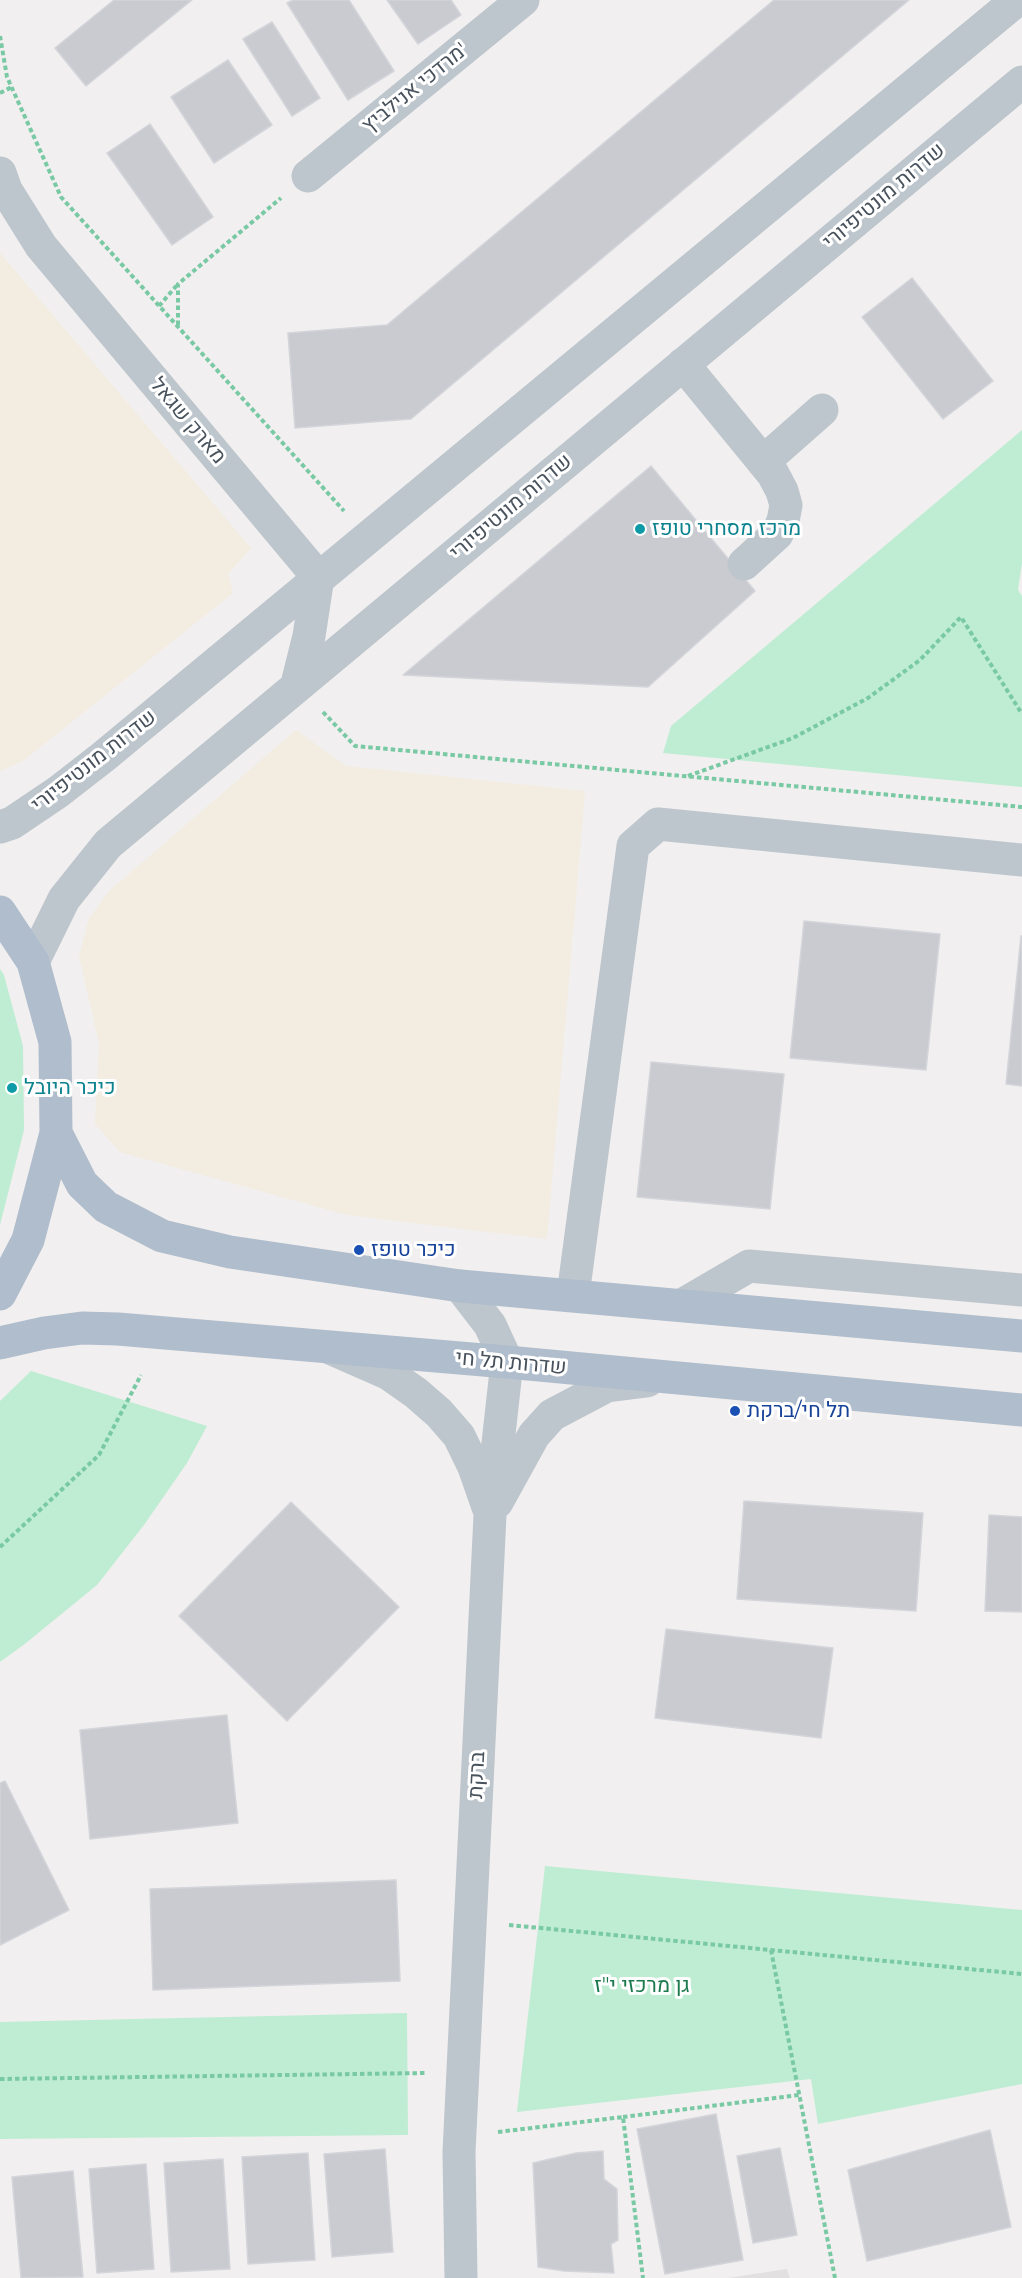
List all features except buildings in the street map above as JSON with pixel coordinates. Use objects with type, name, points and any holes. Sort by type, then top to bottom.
[{"type":"main road","points":[[0,912],[33,962],[55,1042],[56,1133],[28,1240],[0,1294]]},
{"type":"main road","points":[[56,1133],[82,1184],[106,1207],[162,1236],[230,1252],[460,1286],[1022,1336]]},
{"type":"main road","name":"שדרות תל חי","points":[[0,1343],[44,1333],[82,1328],[118,1329],[507,1362],[1022,1410]]},
{"type":"street","name":"מרדכי אנילביץ'","points":[[308,176],[523,0]]},
{"type":"street","name":"שדרות מונטיפיורי","points":[[0,827],[12,823],[58,792],[103,757],[1017,0]]},
{"type":"street","name":"שדרות מונטיפיורי","points":[[33,962],[64,899],[108,844],[297,684],[1022,82]]},
{"type":"street","name":"מארק שגאל","points":[[0,173],[6,190],[41,246],[318,577]]},
{"type":"street","points":[[683,364],[773,474],[782,491],[786,505],[783,521],[777,534],[744,564]]},
{"type":"street","points":[[763,462],[822,410]]},
{"type":"street","points":[[297,684],[309,636],[318,577]]},
{"type":"street","points":[[573,1295],[633,846],[658,824],[1022,860]]},
{"type":"street","points":[[682,1305],[749,1266],[1022,1290]]},
{"type":"street","points":[[460,1286],[490,1325],[507,1362]]},
{"type":"street","points":[[325,1346],[389,1374],[416,1393],[438,1413],[459,1436],[474,1467],[490,1515]]},
{"type":"street","name":"ברקת","points":[[461,2278],[459,2152],[490,1515],[507,1362]]},
{"type":"street","points":[[490,1515],[534,1435],[552,1415],[607,1386],[675,1378]]},
{"type":"path","points":[[0,36],[7,77],[61,197],[350,517]]},
{"type":"path","points":[[0,93],[12,87]]},
{"type":"path","points":[[159,306],[178,284],[308,176]]},
{"type":"path","points":[[178,284],[178,326]]},
{"type":"path","points":[[687,776],[793,738],[868,698],[920,660],[961,617],[1022,714]]},
{"type":"path","points":[[297,684],[355,746],[1022,807]]},
{"type":"path","points":[[0,1547],[99,1455],[141,1375]]},
{"type":"path","points":[[509,1924],[1022,1974]]},
{"type":"path","points":[[771,1950],[835,2278]]},
{"type":"path","points":[[0,2079],[433,2073]]},
{"type":"path","points":[[498,2132],[799,2095]]},
{"type":"path","points":[[623,2117],[644,2278]]},
{"type":"shaded area","points":[[787,2269],[790,2278],[728,2278]]},
{"type":"green space","points":[[1022,430],[1022,563],[1018,590],[1022,596],[1022,787],[663,753],[671,726]]},
{"type":"green space","name":"כיכר היובל","points":[[0,969],[4,975],[23,1046],[24,1130],[0,1225]]},
{"type":"green space","points":[[31,1371],[207,1426],[187,1463],[144,1525],[97,1585],[0,1662],[0,1401]]},
{"type":"green space","name":"גן מרכזי י\"ז","points":[[545,1866],[1022,1910],[1022,2084],[818,2124],[811,2079],[517,2112]]},
{"type":"green space","points":[[407,2013],[408,2135],[0,2139],[0,2022]]},
{"type":"sand","points":[[0,253],[251,548],[228,574],[233,593],[23,761],[0,771]]},
{"type":"sand","points":[[296,730],[346,766],[585,791],[547,1239],[347,1215],[120,1152],[95,1124],[99,1043],[79,956],[89,919],[108,892]]},
{"type":"place","name":"מרכז מסחרי טופז","points":[[640,529]]},
{"type":"place","name":"כיכר היובל","points":[[12,1088]]},
{"type":"place","name":"כיכר טופז","points":[[359,1250]]},
{"type":"place","name":"תל חי/ברקת","points":[[735,1411]]}]
